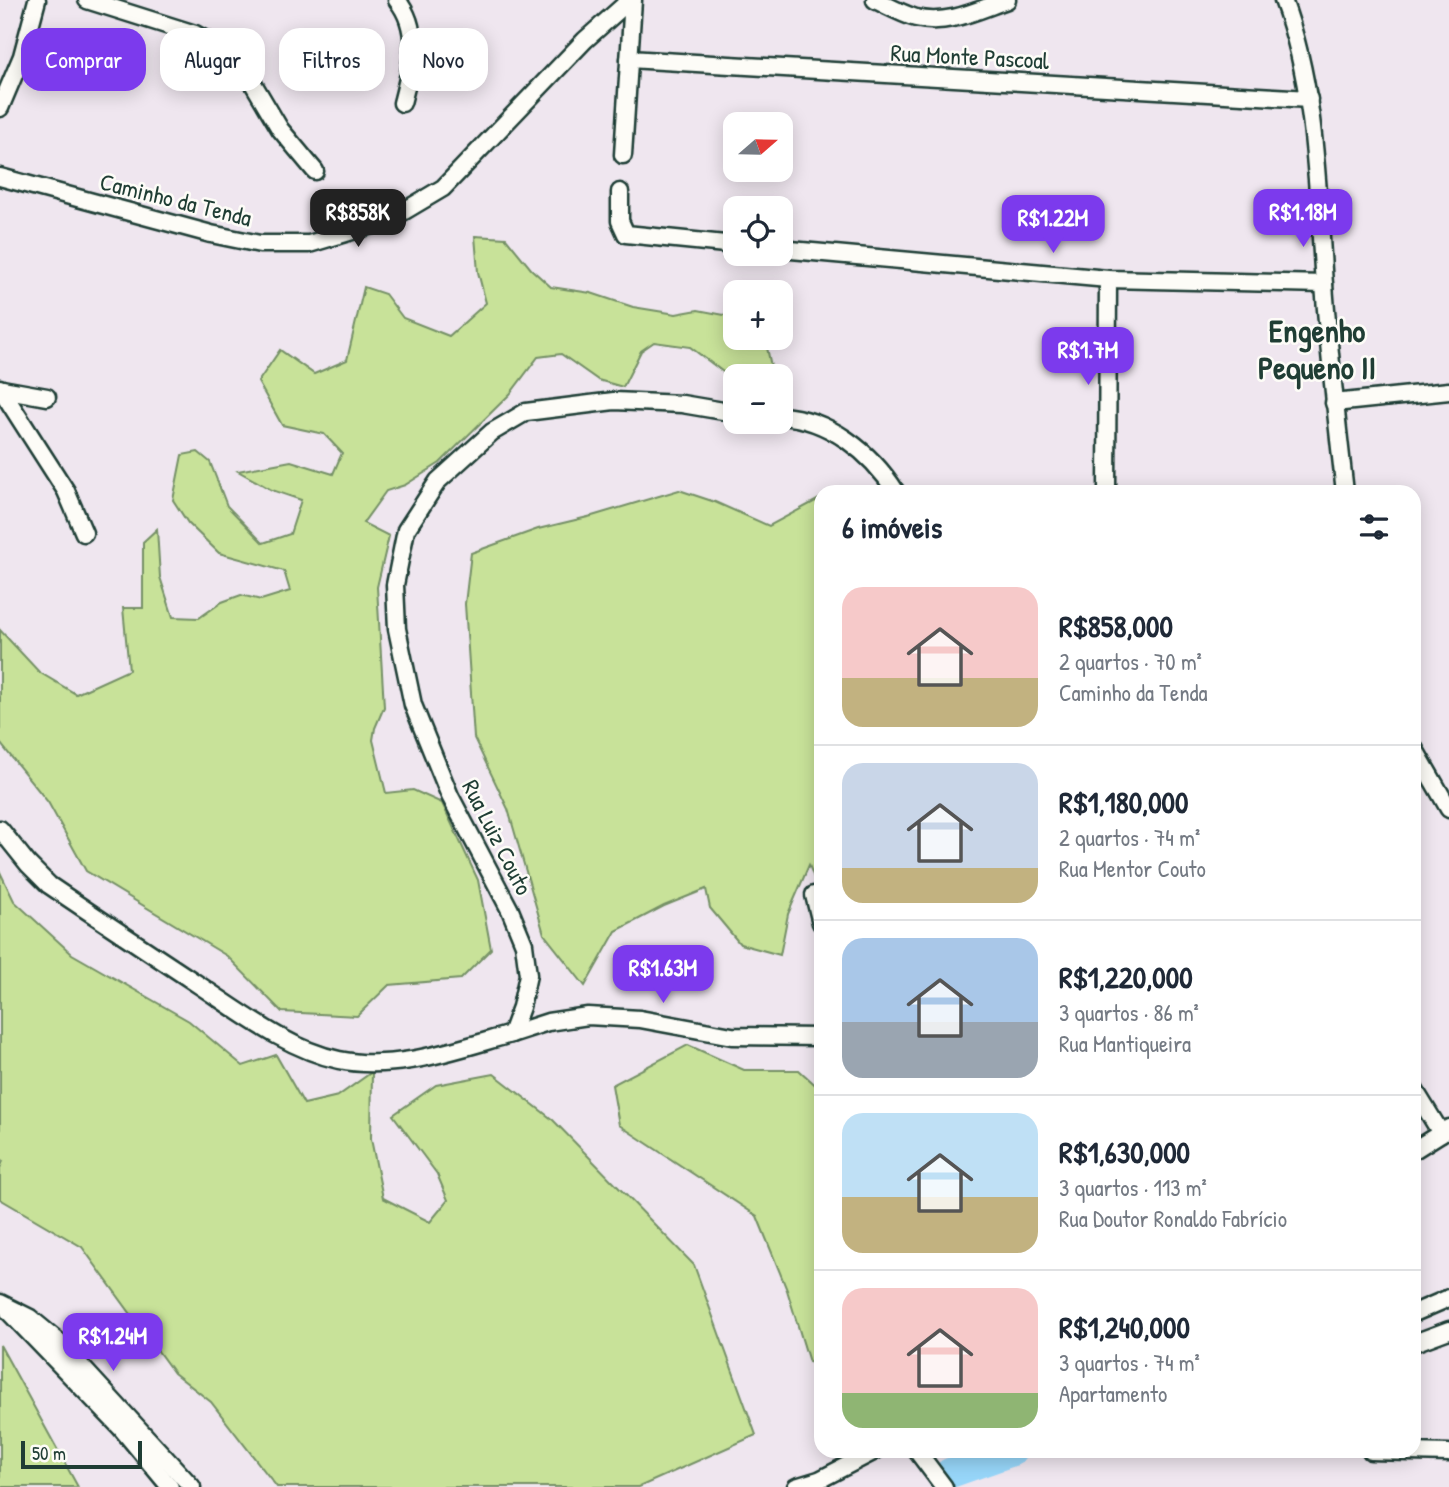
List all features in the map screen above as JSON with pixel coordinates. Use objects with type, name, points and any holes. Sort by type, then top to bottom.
[{"type":"street","points":[[0,108],[22,56],[37,0]]},
{"type":"street","points":[[88,0],[195,34],[238,58],[280,129],[315,171]]},
{"type":"street","points":[[397,0],[412,30],[413,58],[402,103]]},
{"type":"street","points":[[623,155],[631,0]]},
{"type":"street","name":"Caminho da Tenda","points":[[0,177],[211,234],[260,244],[309,244],[389,220],[443,188],[558,66],[631,0]]},
{"type":"street","points":[[875,0],[914,17],[934,20],[955,18],[1007,0]]},
{"type":"street","points":[[1283,0],[1296,33],[1309,99],[1334,402],[1344,485]]},
{"type":"street","name":"Rua Monte Pascoal","points":[[629,59],[1309,99]]},
{"type":"street","points":[[620,192],[620,221],[626,234],[723,244]]},
{"type":"street","points":[[793,250],[1108,279],[1324,284]]},
{"type":"street","points":[[1107,485],[1108,279]]},
{"type":"street","points":[[1,389],[47,397]]},
{"type":"street","points":[[1,389],[66,491],[84,533]]},
{"type":"street","points":[[1334,402],[1449,391]]},
{"type":"street","name":"Rua Luiz Couto","points":[[511,1034],[521,1007],[528,975],[524,944],[510,910],[450,796],[414,705],[397,629],[395,585],[406,530],[438,481],[492,432],[526,412],[614,401],[682,404],[723,411]]},
{"type":"street","points":[[793,417],[853,443],[892,485]]},
{"type":"street","points":[[1421,760],[1449,809]]},
{"type":"street","points":[[0,829],[49,885],[259,1025],[309,1051],[341,1061],[374,1063],[430,1057],[548,1022],[588,1016],[639,1020],[732,1036],[814,1037]]},
{"type":"street","points":[[1421,1098],[1445,1131],[1421,1146]]},
{"type":"street","points":[[1421,1310],[1449,1298]]},
{"type":"street","points":[[170,1487],[126,1423],[58,1341],[30,1318],[0,1303],[126,1423],[192,1487]]},
{"type":"street","points":[[1421,1340],[1449,1330]]},
{"type":"street","points":[[1421,1452],[1449,1453]]},
{"type":"street","points":[[796,1487],[819,1480],[861,1458]]},
{"type":"street","points":[[922,1458],[944,1487]]},
{"type":"green space","points":[[475,236],[506,238],[531,269],[551,287],[591,293],[633,307],[676,314],[698,310],[723,315],[723,350],[768,350],[770,364],[723,364],[723,372],[690,347],[654,342],[641,351],[623,387],[598,380],[561,354],[538,357],[510,394],[440,463],[405,485],[386,491],[363,523],[389,536],[377,587],[384,707],[373,740],[386,793],[413,790],[442,803],[478,880],[491,949],[461,979],[389,985],[357,1016],[282,1012],[227,956],[86,871],[48,802],[0,743],[0,630],[39,672],[76,694],[129,670],[123,608],[143,608],[143,542],[157,529],[160,577],[173,617],[199,618],[222,602],[241,595],[261,600],[290,591],[284,571],[219,553],[188,523],[173,500],[182,455],[198,452],[210,462],[227,506],[263,543],[290,534],[301,500],[272,490],[238,471],[291,461],[333,474],[342,453],[324,434],[282,425],[258,382],[280,350],[314,374],[347,360],[364,287],[385,294],[403,318],[449,336],[486,303],[478,272]]},
{"type":"green space","points":[[679,490],[715,502],[769,526],[814,502],[814,878],[809,865],[788,914],[780,955],[740,944],[710,908],[706,889],[664,906],[616,931],[585,986],[544,934],[508,809],[474,738],[465,604],[471,553],[538,529]]},
{"type":"green space","points":[[0,872],[14,901],[72,954],[189,1021],[243,1066],[276,1055],[304,1104],[338,1096],[372,1072],[371,1139],[383,1198],[430,1222],[448,1200],[437,1174],[393,1115],[436,1085],[494,1074],[553,1120],[694,1265],[756,1435],[639,1487],[277,1487],[211,1402],[174,1373],[82,1247],[0,1199],[0,1168],[3,1161],[0,1159]]},
{"type":"green space","points":[[688,1045],[744,1070],[799,1070],[814,1084],[814,1363],[809,1362],[787,1290],[757,1216],[619,1125],[612,1085]]},
{"type":"green space","points":[[0,1345],[78,1487],[0,1487]]},
{"type":"waterway","points":[[950,1473],[992,1458]]},
{"type":"district","name":"Engenho Pequeno II","points":[[1317,348]]}]
